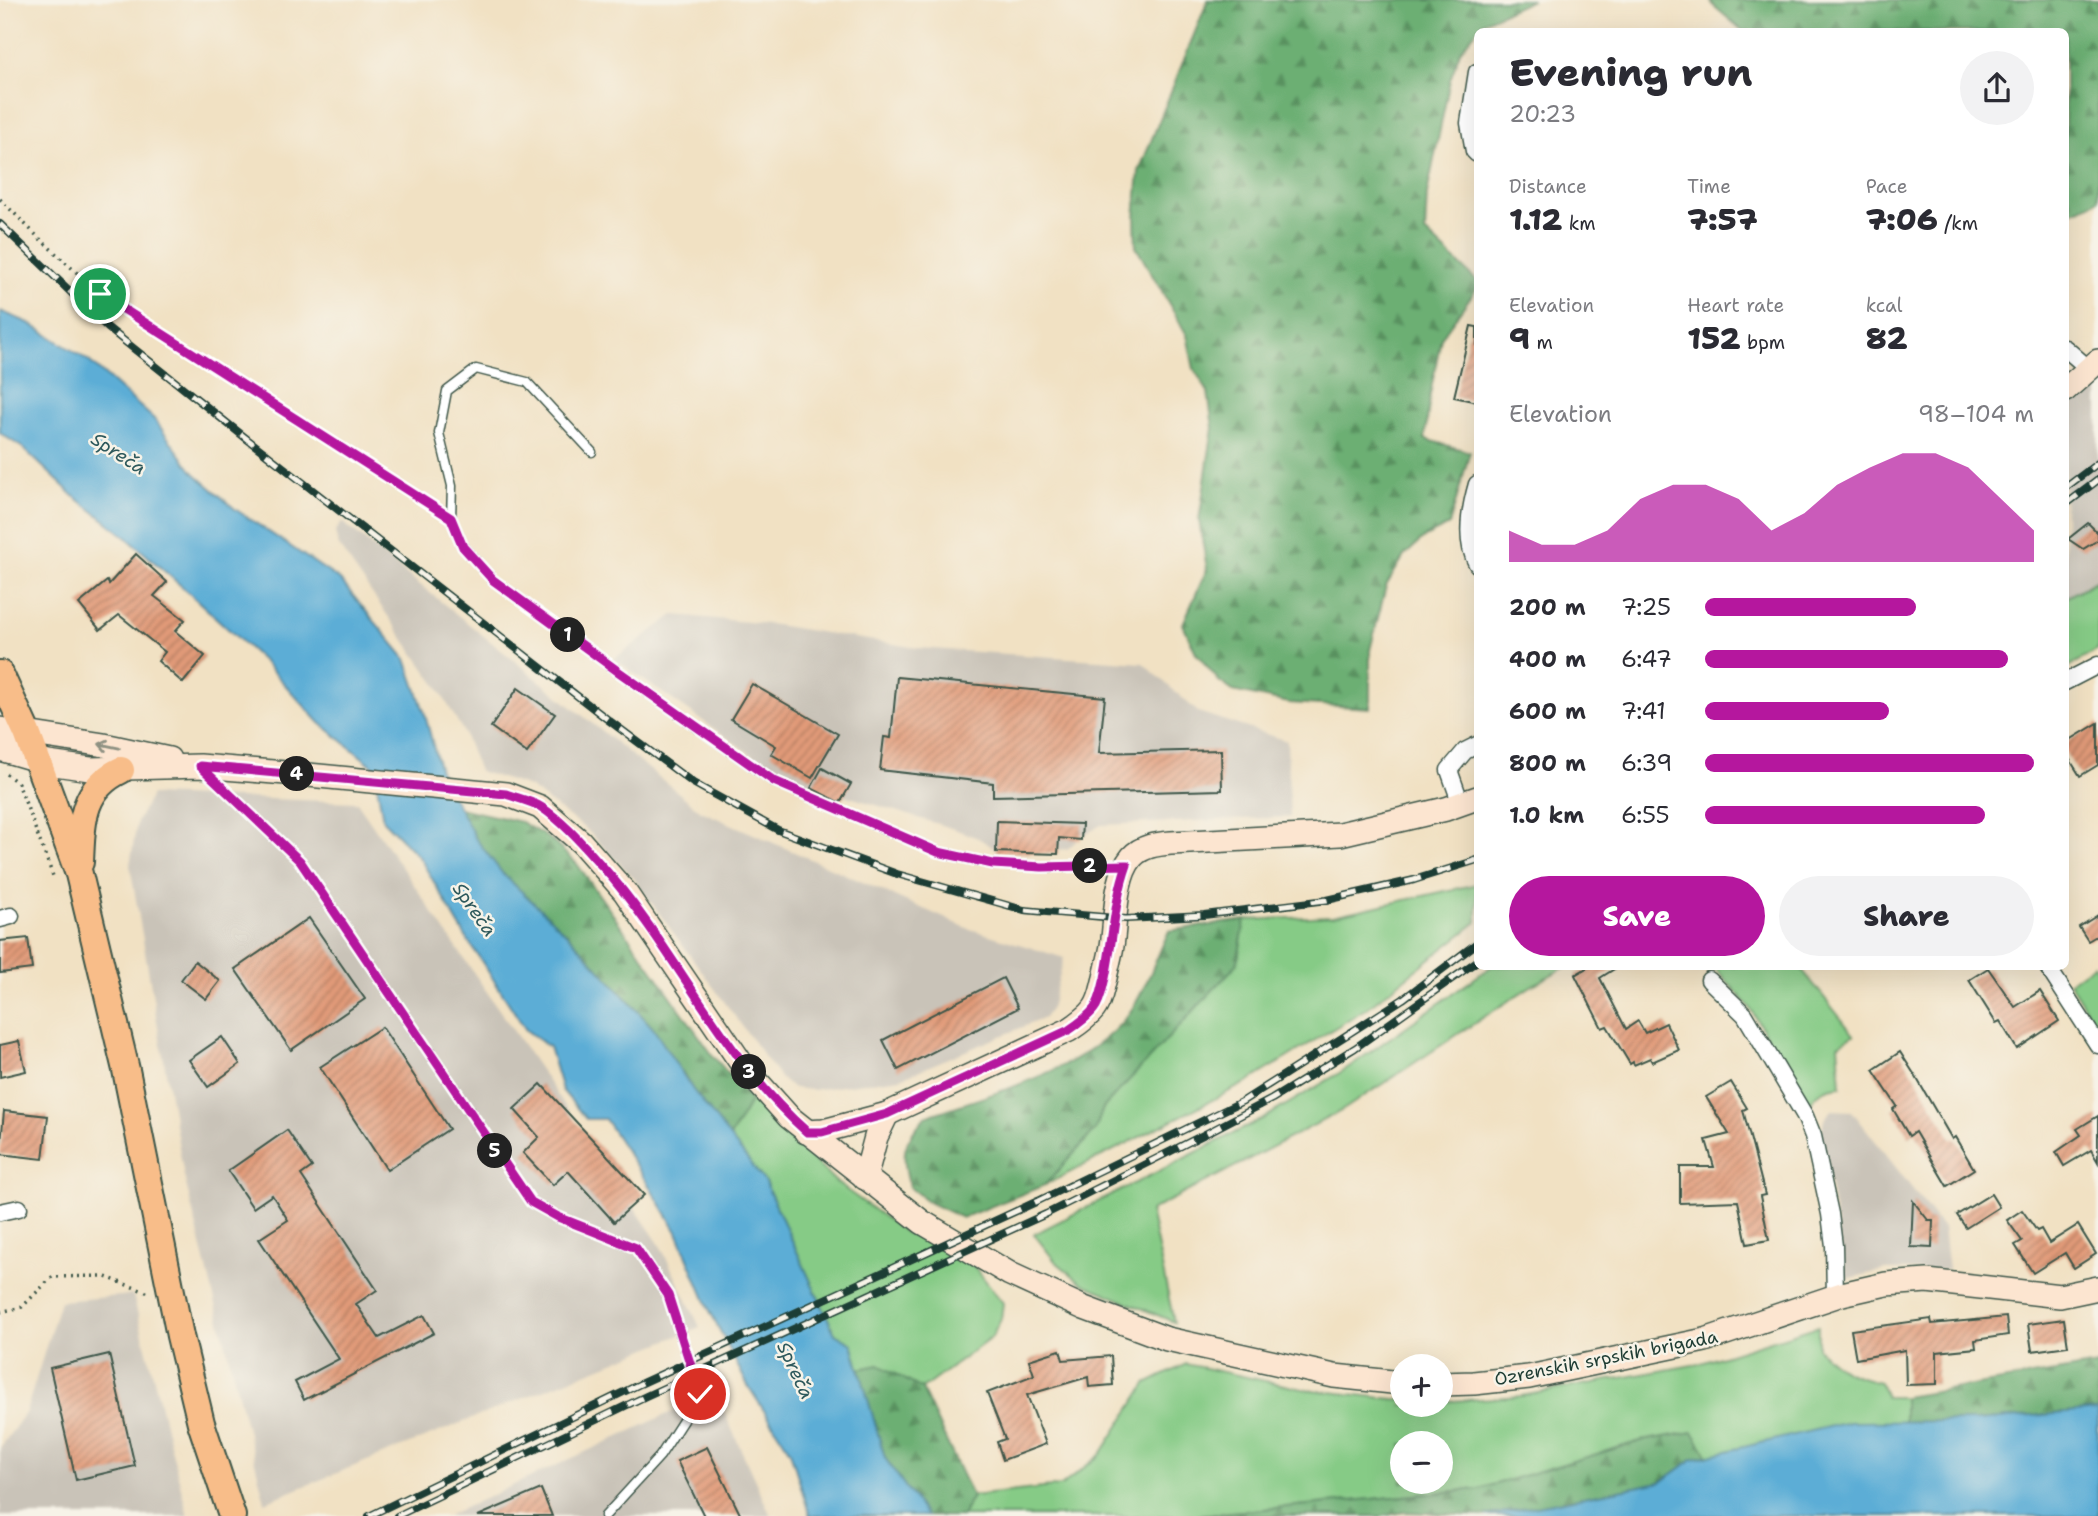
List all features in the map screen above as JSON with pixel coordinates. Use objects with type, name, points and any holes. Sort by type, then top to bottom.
[{"type":"main road","points":[[2069,386],[2093,365]]},
{"type":"main road","points":[[0,674],[27,733],[79,874],[126,1070],[180,1336],[201,1423],[232,1516]]},
{"type":"main road","points":[[0,729],[104,745],[200,766]]},
{"type":"main road","points":[[0,749],[37,760],[90,769],[200,766],[298,774],[506,794],[540,807],[581,842],[625,892],[744,1067],[789,1117],[933,1229],[1010,1274],[1084,1308],[1167,1339],[1334,1376],[1390,1382]]},
{"type":"main road","points":[[79,874],[81,823],[86,807],[94,791],[107,777],[121,769]]},
{"type":"main road","points":[[807,1132],[822,1132],[887,1114],[1069,1030],[1095,1008],[1101,994],[1112,947],[1119,891],[1127,865],[1133,856],[1156,844],[1340,834],[1469,801]]},
{"type":"main road","points":[[865,1178],[876,1137],[887,1114]]},
{"type":"main road","name":"Ozrenskih srpskih brigada","points":[[1453,1383],[1529,1377],[1705,1340],[1835,1296],[1886,1284],[1927,1281],[2060,1296],[2098,1288]]},
{"type":"street","points":[[1474,87],[1469,124],[1474,152]]},
{"type":"street","points":[[2069,350],[2093,365]]},
{"type":"street","points":[[1474,494],[1469,535],[1474,553]]},
{"type":"street","points":[[2069,680],[2098,665]]},
{"type":"street","points":[[1469,801],[1450,770],[1465,751],[1474,746]]},
{"type":"street","points":[[2051,970],[2098,1045]]},
{"type":"street","points":[[1709,980],[1745,1015],[1805,1116],[1813,1136],[1830,1214],[1835,1296]]},
{"type":"street","points":[[0,1213],[19,1208]]},
{"type":"lane","points":[[592,452],[527,382],[475,369],[447,391],[439,433],[452,486],[451,518],[463,547],[493,580],[774,781],[938,852],[993,864],[1042,867],[1127,865]]},
{"type":"lane","points":[[200,766],[300,861],[531,1202],[558,1217],[636,1248],[668,1295],[700,1394],[660,1456],[605,1516]]},
{"type":"path","points":[[0,199],[100,294],[451,518]]},
{"type":"path","points":[[0,1312],[22,1307],[52,1277],[103,1276],[154,1295]]},
{"type":"shaded area","points":[[2098,385],[2098,580],[2069,596],[2069,405]]},
{"type":"shaded area","points":[[342,522],[701,811],[967,928],[1064,958],[1051,1008],[1044,1018],[901,1078],[812,1090],[793,1088],[781,1079],[631,875],[587,830],[529,787],[479,771],[463,731],[437,686],[338,545],[335,532]]},
{"type":"shaded area","points":[[674,615],[769,624],[918,648],[1143,663],[1198,712],[1287,741],[1290,817],[1101,825],[1083,835],[1067,849],[1001,852],[978,838],[954,829],[782,776],[614,659]]},
{"type":"shaded area","points":[[151,795],[357,802],[660,1245],[700,1327],[265,1502],[184,1176],[130,865],[137,822]]},
{"type":"shaded area","points":[[1831,1110],[1852,1111],[1943,1228],[1948,1270],[1885,1270],[1846,1279],[1821,1134],[1824,1120]]},
{"type":"shaded area","points":[[133,1295],[188,1516],[0,1516],[0,1448],[26,1412],[60,1301]]},
{"type":"shaded area","points":[[715,1392],[771,1516],[447,1516]]},
{"type":"green space","points":[[1208,0],[1532,0],[1474,28],[1474,33],[1460,51],[1450,80],[1427,194],[1425,232],[1474,278],[1474,292],[1441,338],[1425,439],[1470,452],[1449,525],[1425,537],[1404,556],[1386,586],[1370,650],[1370,708],[1289,703],[1233,691],[1219,681],[1196,653],[1183,624],[1207,569],[1199,520],[1213,428],[1208,392],[1194,369],[1187,335],[1136,247],[1135,218],[1139,171]]},
{"type":"green space","points":[[1710,0],[2098,0],[2098,199],[2069,212],[2069,28],[1740,28]]},
{"type":"green space","points":[[2098,580],[2098,650],[2069,667],[2069,596]]},
{"type":"green space","points":[[459,808],[521,822],[550,839],[577,864],[714,1057],[751,1100],[730,1137],[693,1090],[653,1028],[571,938],[503,874],[476,839]]},
{"type":"green space","points":[[1474,885],[1474,924],[1367,1008],[1246,1083],[1045,1185],[1095,1130],[1103,1108],[1237,964],[1245,920],[1333,916]]},
{"type":"green space","points":[[1245,920],[1237,964],[1103,1108],[1095,1130],[1045,1185],[962,1218],[930,1203],[909,1187],[905,1149],[911,1135],[925,1117],[1038,1077],[1067,1064],[1092,1048],[1115,1030],[1132,1009],[1169,931]]},
{"type":"green space","points":[[2094,964],[2098,971],[2098,1029],[2069,982]]},
{"type":"green space","points":[[1486,970],[1560,970],[1531,986],[1343,1110],[1150,1211],[1174,1322],[1083,1284],[1055,1261],[1034,1234],[1264,1118],[1346,1069]]},
{"type":"green space","points":[[1717,970],[1802,970],[1854,1035],[1838,1045],[1841,1086],[1821,1092],[1808,1108],[1749,1006]]},
{"type":"green space","points":[[751,1100],[837,1183],[906,1233],[970,1261],[1003,1303],[1001,1319],[992,1337],[922,1389],[879,1365],[859,1369],[852,1344],[835,1334],[765,1182],[730,1137]]},
{"type":"green space","points":[[1818,1326],[1818,1348],[1832,1362],[1853,1374],[1880,1382],[1886,1397],[1904,1397],[1904,1422],[1849,1422],[1708,1456],[1693,1432],[1641,1441],[1479,1489],[1453,1491],[1453,1431],[1390,1431],[1390,1494],[1425,1494],[1188,1516],[962,1516],[972,1496],[1061,1486],[1101,1454],[1146,1384],[1186,1364],[1303,1389],[1390,1399],[1390,1417],[1453,1417],[1453,1401],[1521,1396],[1698,1364]]},
{"type":"green space","points":[[879,1365],[922,1389],[972,1496],[962,1516],[926,1516],[885,1458],[859,1369]]},
{"type":"green space","points":[[2098,1365],[2098,1410],[1977,1421],[1904,1422],[1904,1397]]},
{"type":"green space","points":[[1693,1432],[1708,1456],[1693,1459],[1661,1482],[1486,1516],[1406,1512],[1382,1516],[1188,1516],[1425,1494],[1453,1494],[1453,1491],[1479,1489],[1641,1441]]},
{"type":"water","name":"Spreča","points":[[0,311],[29,323],[89,361],[154,419],[194,473],[235,509],[340,580],[406,659],[424,711],[441,775],[476,839],[503,874],[571,938],[653,1028],[693,1090],[765,1182],[835,1334],[852,1344],[885,1458],[926,1516],[810,1516],[790,1451],[747,1384],[709,1309],[677,1232],[605,1119],[586,1119],[562,1090],[549,1047],[526,1030],[466,937],[420,858],[383,820],[374,767],[320,723],[265,663],[188,592],[125,536],[75,497],[23,448],[0,433]]},
{"type":"water","points":[[2098,1410],[2098,1516],[1486,1516],[1661,1482],[1693,1459],[1849,1422],[1977,1421]]},
{"type":"building","points":[[1471,326],[1474,326],[1474,401],[1454,397]]},
{"type":"building","points":[[2088,523],[2098,533],[2098,540],[2083,549],[2069,538]]},
{"type":"building","points":[[136,554],[167,582],[154,596],[185,620],[175,631],[205,656],[183,683],[158,661],[165,652],[119,615],[100,630],[79,604],[107,581],[109,584]]},
{"type":"building","points":[[897,677],[1105,697],[1099,753],[1221,750],[1222,790],[993,796],[993,783],[880,770],[884,737],[891,738]]},
{"type":"building","points":[[752,684],[838,734],[812,778],[771,754],[776,746],[731,719]]},
{"type":"building","points":[[518,688],[555,714],[527,753],[491,727]]},
{"type":"building","points":[[2098,723],[2098,765],[2080,776],[2069,758],[2069,741]]},
{"type":"building","points":[[822,768],[851,784],[840,803],[811,788]]},
{"type":"building","points":[[997,821],[1082,824],[1081,840],[1059,838],[1058,854],[996,852]]},
{"type":"building","points":[[2098,915],[2098,935],[2088,941],[2079,927]]},
{"type":"building","points":[[309,918],[365,999],[291,1050],[235,969]]},
{"type":"building","points":[[28,938],[32,969],[0,973],[0,941]]},
{"type":"building","points":[[195,961],[220,981],[206,999],[181,980]]},
{"type":"building","points":[[1583,970],[1613,970],[1600,978],[1626,1029],[1638,1021],[1645,1033],[1666,1023],[1679,1050],[1652,1062],[1650,1058],[1634,1065],[1633,1062],[1630,1064],[1607,1026],[1602,1028],[1575,975]]},
{"type":"building","points":[[1989,970],[2015,1007],[2040,991],[2059,1021],[2017,1049],[2000,1021],[1996,1023],[1969,980]]},
{"type":"building","points":[[1003,978],[1018,1008],[898,1070],[883,1040]]},
{"type":"building","points":[[382,1027],[449,1129],[387,1170],[320,1067]]},
{"type":"building","points":[[222,1037],[240,1064],[208,1087],[189,1060]]},
{"type":"building","points":[[19,1041],[26,1071],[0,1077],[0,1045]]},
{"type":"building","points":[[1900,1052],[1952,1139],[1955,1137],[1974,1169],[1947,1186],[1915,1132],[1909,1136],[1893,1109],[1897,1106],[1873,1070]]},
{"type":"building","points":[[1731,1082],[1747,1108],[1743,1110],[1765,1195],[1760,1196],[1769,1240],[1747,1244],[1738,1201],[1680,1203],[1680,1167],[1714,1167],[1706,1140],[1729,1134],[1706,1097]]},
{"type":"building","points":[[541,1084],[644,1195],[614,1222],[568,1171],[553,1185],[523,1153],[539,1137],[514,1109]]},
{"type":"building","points":[[4,1111],[48,1116],[43,1159],[0,1154]]},
{"type":"building","points":[[2098,1116],[2098,1162],[2091,1150],[2064,1166],[2056,1152],[2081,1135],[2077,1129]]},
{"type":"building","points":[[287,1130],[312,1167],[301,1175],[377,1290],[356,1304],[379,1338],[424,1315],[434,1333],[304,1400],[295,1382],[339,1359],[259,1239],[288,1220],[272,1195],[253,1208],[228,1171]]},
{"type":"building","points":[[1991,1194],[1999,1207],[1966,1228],[1957,1215]]},
{"type":"building","points":[[1913,1201],[1928,1220],[1933,1220],[1932,1248],[1911,1247]]},
{"type":"building","points":[[2022,1210],[2037,1231],[2041,1229],[2049,1243],[2078,1225],[2096,1254],[2074,1268],[2065,1253],[2033,1273],[2015,1245],[2022,1241],[2007,1220]]},
{"type":"building","points":[[2006,1317],[2008,1335],[1975,1340],[1976,1348],[1937,1352],[1937,1384],[1906,1385],[1905,1350],[1856,1359],[1851,1330],[1931,1319],[1932,1324]]},
{"type":"building","points":[[2064,1319],[2068,1346],[2032,1351],[2028,1324]]},
{"type":"building","points":[[1060,1350],[1063,1360],[1111,1356],[1113,1385],[1089,1387],[1088,1377],[1027,1395],[1046,1444],[1003,1460],[997,1442],[1005,1439],[987,1393],[1034,1375],[1029,1360]]},
{"type":"building","points":[[109,1354],[135,1466],[76,1480],[50,1368]]},
{"type":"building","points":[[707,1447],[741,1516],[704,1516],[677,1461]]},
{"type":"building","points":[[541,1489],[552,1516],[478,1516]]},
{"type":"railway","points":[[0,224],[108,328],[247,439],[693,783],[778,830],[897,874],[1024,910],[1126,919],[1204,915],[1327,900],[1414,880],[1474,861]]},
{"type":"railway","points":[[2069,485],[2098,463]]},
{"type":"railway","points":[[2069,502],[2098,480]]},
{"type":"railway","points":[[369,1516],[640,1384],[1038,1201],[1243,1101],[1403,999],[1474,945]]},
{"type":"railway","points":[[397,1516],[646,1396],[1046,1214],[1203,1135],[1272,1099],[1355,1048],[1474,963]]},
{"type":"route","points":[[100,294],[451,518],[463,547],[493,580],[774,781],[938,852],[993,864],[1042,867],[1127,865],[1119,891],[1112,947],[1101,994],[1095,1008],[1083,1019],[1069,1030],[887,1114],[822,1132],[807,1132],[789,1117],[744,1067],[625,892],[581,842],[540,807],[506,794],[200,766],[300,861],[531,1202],[558,1217],[636,1248],[668,1295],[700,1394]]}]
